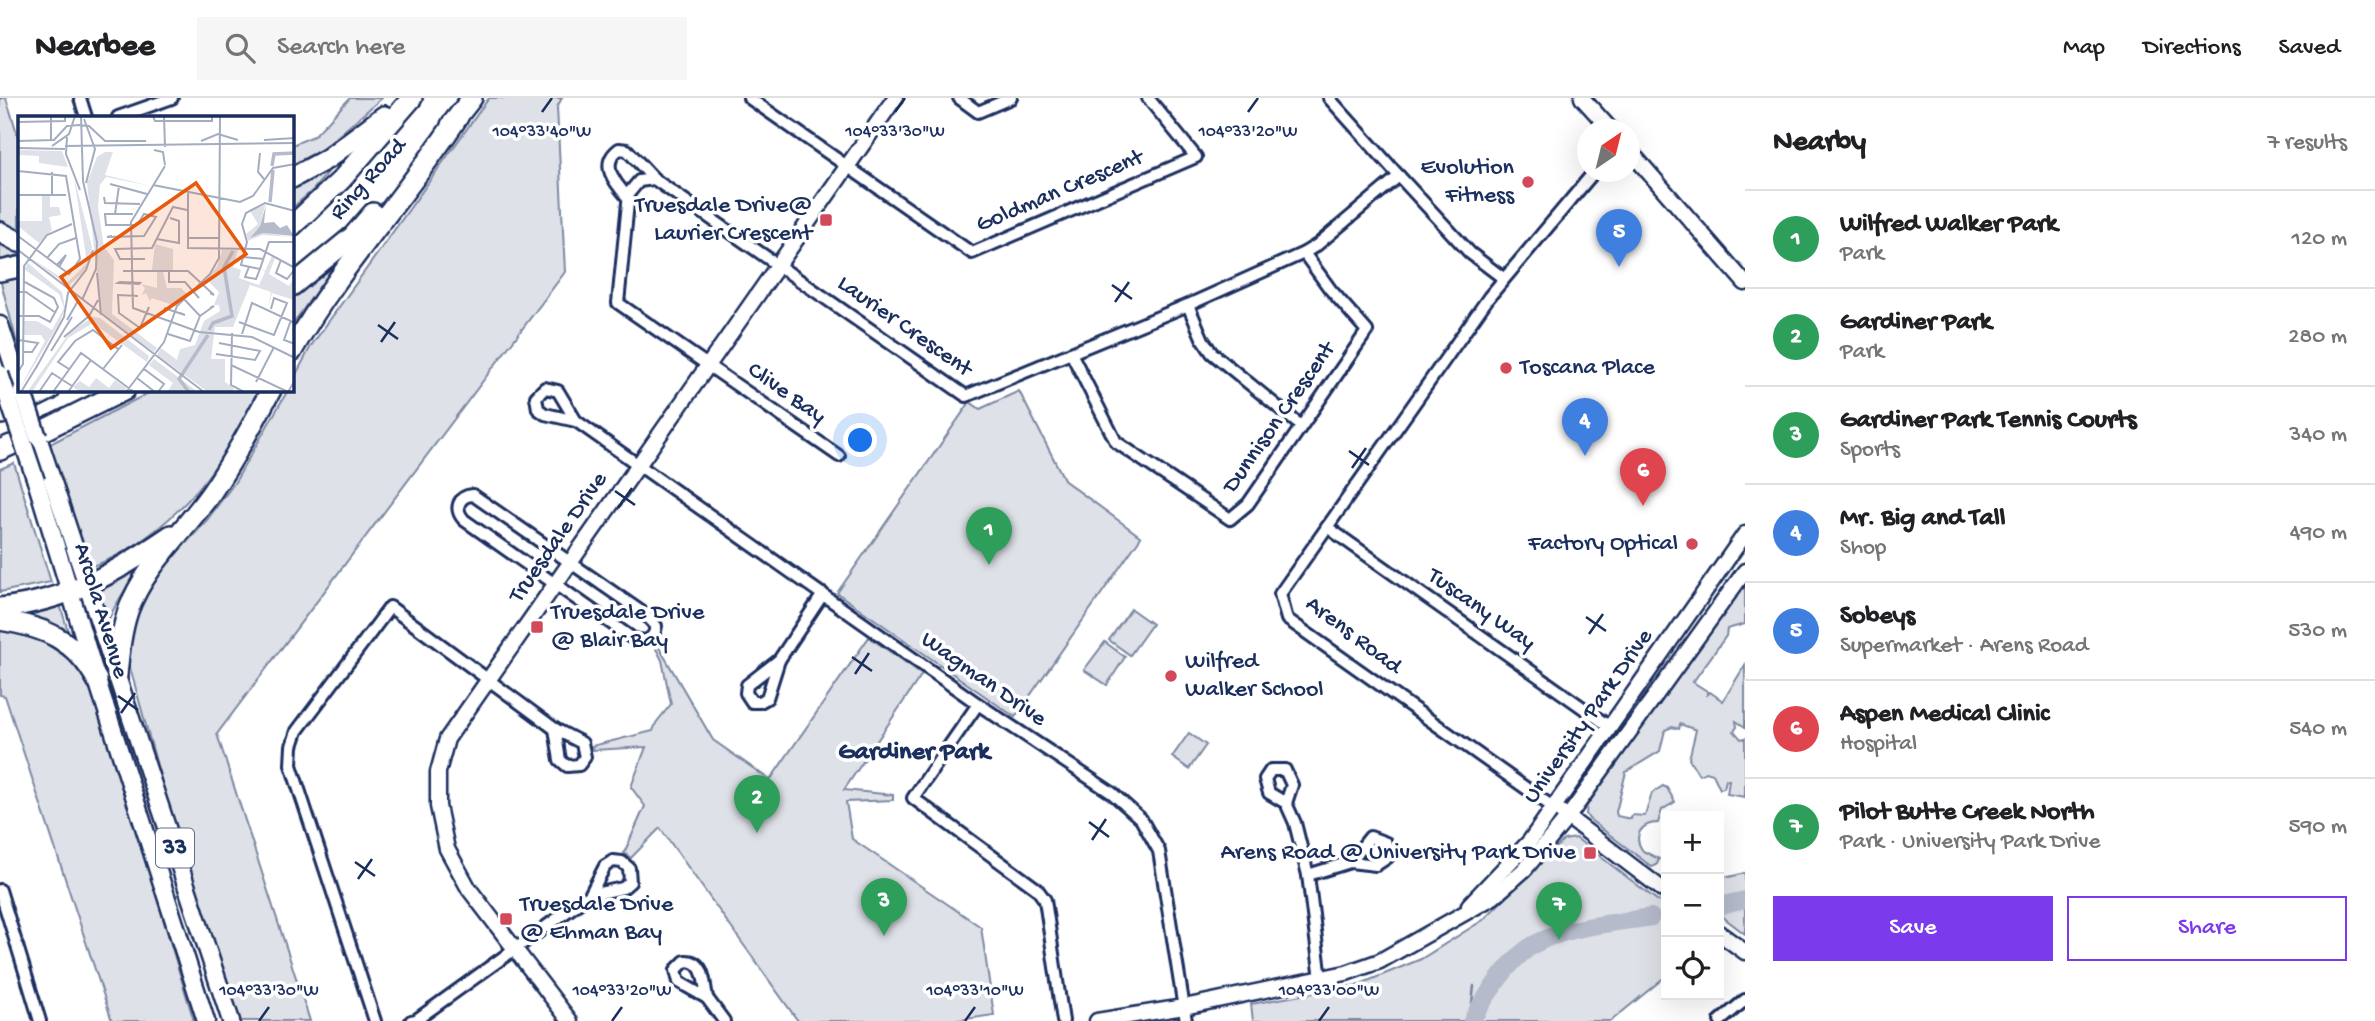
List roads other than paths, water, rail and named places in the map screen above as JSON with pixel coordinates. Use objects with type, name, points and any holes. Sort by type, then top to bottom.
[{"type":"highway","points":[[294,177],[348,144],[378,122],[402,98]]},
{"type":"highway","name":"Ring Road","points":[[294,224],[341,180],[412,98]]},
{"type":"highway","name":"Ring Road","points":[[294,284],[353,236],[458,117],[471,98]]},
{"type":"highway","points":[[294,348],[335,284],[440,145],[458,117]]},
{"type":"highway","points":[[0,232],[18,241]]},
{"type":"highway","points":[[0,271],[18,267]]},
{"type":"highway","points":[[44,430],[121,392]]},
{"type":"highway","points":[[117,675],[121,638],[132,601],[142,582],[211,494],[270,392]]},
{"type":"highway","points":[[0,608],[80,589],[127,565],[187,525]]},
{"type":"highway","points":[[0,620],[30,625],[59,638],[82,658],[97,680]]},
{"type":"main road","points":[[0,325],[18,380]]},
{"type":"main road","name":"Arcola Avenue","points":[[0,374],[43,478],[80,589],[117,675],[231,1021]]},
{"type":"main road","name":"Arcola Avenue","points":[[36,393],[43,478]]},
{"type":"main road","name":"Arcola Avenue","points":[[80,589],[97,680],[206,1021]]},
{"type":"street","points":[[80,98],[86,116]]},
{"type":"street","points":[[121,116],[172,98]]},
{"type":"street","points":[[750,98],[847,167]]},
{"type":"street","name":"Truesdale Drive","points":[[570,1021],[469,889],[447,849],[438,806],[438,772],[447,739],[895,98]]},
{"type":"street","points":[[959,98],[978,112],[1012,98]]},
{"type":"street","name":"Goldman Crescent","points":[[847,167],[972,253],[1196,157],[1148,98]]},
{"type":"street","points":[[1329,98],[1469,253],[1503,278]]},
{"type":"street","points":[[1582,98],[1601,119]]},
{"type":"street","points":[[629,199],[611,178],[608,165],[613,154],[619,149],[627,150],[654,179],[778,266]]},
{"type":"street","points":[[1640,163],[1745,283]]},
{"type":"street","name":"Laurier Crescent","points":[[778,266],[966,397],[1188,305],[1304,253],[1399,176]]},
{"type":"street","points":[[629,199],[629,193],[639,181],[654,179]]},
{"type":"street","name":"Arens Road","points":[[1585,182],[1503,278],[1280,594],[1287,619],[1568,817],[1661,888]]},
{"type":"street","name":"Clive Bay","points":[[629,199],[618,303],[839,456]]},
{"type":"street","name":"Dunnison Crescent","points":[[1071,353],[1116,442],[1230,519],[1248,504],[1367,331],[1330,289],[1304,253]]},
{"type":"street","points":[[1188,305],[1203,340],[1212,353],[1301,426]]},
{"type":"street","name":"Wagman Drive","points":[[576,421],[978,704],[1112,793],[1141,819],[1159,851],[1185,1014]]},
{"type":"street","points":[[473,495],[479,499],[646,615],[656,626],[654,635],[649,641],[641,642],[632,638],[555,583],[464,520],[457,508],[459,501],[473,495]]},
{"type":"street","name":"Tuscany Way","points":[[1327,527],[1610,727]]},
{"type":"street","name":"University Park Drive","points":[[1459,916],[1530,841],[1555,808],[1745,534]]},
{"type":"street","name":"University Park Drive","points":[[1097,1021],[1185,1014],[1380,961],[1493,897],[1525,869],[1568,817],[1745,571]]},
{"type":"street","points":[[779,660],[823,594]]},
{"type":"street","points":[[374,1021],[291,765],[292,746],[297,731],[390,607],[555,729]]},
{"type":"street","points":[[978,704],[913,798],[1037,889],[1045,900],[1063,1021]]},
{"type":"street","points":[[1286,803],[1295,822],[1308,875],[1321,979]]},
{"type":"street","points":[[1308,875],[1350,862]]},
{"type":"street","points":[[0,890],[40,1021]]},
{"type":"street","points":[[411,1021],[590,895]]},
{"type":"street","points":[[1724,937],[1745,952]]},
{"type":"street","points":[[707,999],[724,1021]]},
{"type":"street","points":[[1720,1021],[1745,1000]]},
{"type":"waterway","points":[[1724,905],[1745,900]]},
{"type":"waterway","points":[[1472,1021],[1503,973],[1517,957],[1533,945],[1574,930],[1651,917]]},
{"type":"waterway","points":[[1470,1021],[1474,986]]},
{"type":"place","name":"Evolution Fitness","points":[[1528,182]]},
{"type":"place","name":"Truesdale Drive@ Laurier Crescent","points":[[826,220]]},
{"type":"place","name":"Sobeys","points":[[1619,267]]},
{"type":"place","name":"Toscana Place","points":[[1506,368]]},
{"type":"place","name":"Mr. Big and Tall","points":[[1585,456]]},
{"type":"place","name":"Aspen Medical Clinic","points":[[1643,506]]},
{"type":"place","name":"Factory Optical","points":[[1692,544]]},
{"type":"place","name":"Wilfred Walker Park","points":[[989,565]]},
{"type":"place","name":"Truesdale Drive @ Blair Bay","points":[[537,627]]},
{"type":"place","name":"Wilfred Walker School","points":[[1171,676]]},
{"type":"place","name":"Gardiner Park","points":[[757,833]]},
{"type":"place","name":"Arens Road @ University Park Drive","points":[[1590,853]]},
{"type":"place","name":"Truesdale Drive @ Ehman Bay","points":[[506,919]]},
{"type":"place","name":"Gardiner Park Tennis Courts","points":[[884,936]]},
{"type":"place","name":"Pilot Butte Creek North","points":[[1559,940]]},
{"type":"district","name":"Gardiner Park","points":[[914,753]]}]
